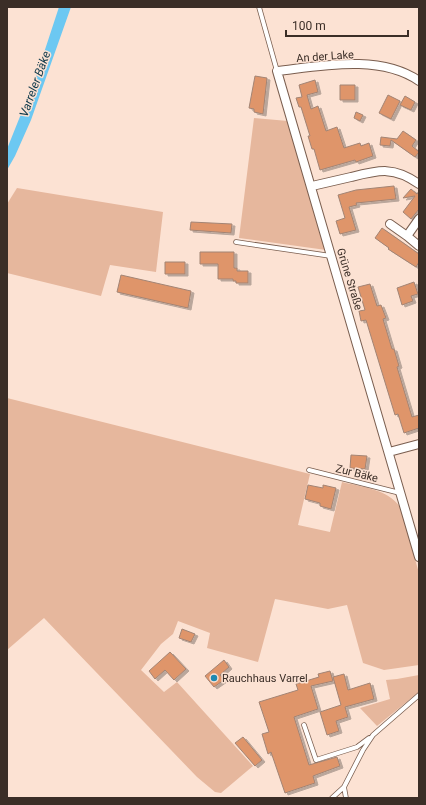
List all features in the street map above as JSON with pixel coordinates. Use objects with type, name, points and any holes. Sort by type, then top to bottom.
[{"type":"street","name":"An der Lake","points":[[277,71],[343,64],[378,66],[410,75],[419,82]]},
{"type":"street","name":"Grüne Straße","points":[[277,71],[312,186],[419,557]]},
{"type":"street","points":[[312,186],[376,170],[393,171],[408,176],[419,184]]},
{"type":"street","points":[[407,236],[419,219]]},
{"type":"street","points":[[390,224],[419,246]]},
{"type":"street","points":[[389,452],[419,444]]},
{"type":"lane","name":"Grüne Straße","points":[[258,7],[277,71]]},
{"type":"lane","points":[[236,242],[331,256]]},
{"type":"lane","name":"Zur Bäke","points":[[309,470],[401,493]]},
{"type":"lane","points":[[304,725],[316,760],[357,748],[419,695]]},
{"type":"lane","points":[[332,798],[344,787],[363,750],[373,735]]},
{"type":"lane","points":[[344,787],[346,798]]},
{"type":"shaded area","points":[[254,118],[288,121],[326,250],[239,238]]},
{"type":"shaded area","points":[[17,188],[163,212],[156,272],[110,265],[101,296],[7,273],[7,204]]},
{"type":"shaded area","points":[[7,398],[310,474],[298,525],[330,532],[342,482],[366,487],[389,496],[400,507],[419,573],[419,665],[384,670],[363,663],[347,605],[328,609],[275,599],[258,662],[207,648],[210,633],[178,621],[173,634],[161,644],[141,670],[164,692],[177,682],[253,766],[221,793],[215,792],[197,777],[44,618],[7,650]]},
{"type":"shaded area","points":[[419,675],[419,692],[377,726],[360,708],[390,699],[386,680]]},
{"type":"water","name":"Varreler Bäke","points":[[59,7],[71,7],[31,120],[7,170],[7,149],[37,74]]},
{"type":"building","points":[[255,76],[267,78],[263,114],[254,112],[254,109],[249,108]]},
{"type":"building","points":[[315,80],[318,92],[307,95],[311,109],[318,106],[326,131],[337,127],[344,148],[360,143],[361,146],[369,143],[373,156],[356,162],[355,160],[320,170],[314,149],[312,149],[308,136],[310,136],[301,107],[299,107],[296,98],[302,97],[299,85]]},
{"type":"building","points":[[340,85],[355,85],[355,100],[340,100]]},
{"type":"building","points":[[388,95],[400,101],[391,119],[379,113]]},
{"type":"building","points":[[405,96],[415,102],[411,110],[400,105]]},
{"type":"building","points":[[356,112],[363,115],[360,121],[354,118]]},
{"type":"building","points":[[403,131],[416,140],[412,146],[419,152],[415,157],[391,140],[390,146],[380,145],[381,137],[397,139]]},
{"type":"building","points":[[394,186],[396,199],[356,203],[357,205],[349,207],[356,230],[340,234],[336,221],[345,218],[338,195],[356,190]]},
{"type":"building","points":[[411,189],[417,194],[419,191],[419,209],[411,219],[403,212],[415,196],[403,198]]},
{"type":"building","points":[[191,222],[232,224],[231,233],[190,230]]},
{"type":"building","points":[[382,228],[419,254],[419,262],[416,267],[388,249],[389,248],[375,238]]},
{"type":"building","points":[[200,252],[234,252],[234,268],[237,268],[237,271],[248,271],[248,283],[236,283],[233,279],[218,279],[218,264],[200,264]]},
{"type":"building","points":[[165,262],[185,262],[185,274],[165,274]]},
{"type":"building","points":[[121,275],[191,291],[188,308],[117,292]]},
{"type":"building","points":[[414,282],[418,294],[411,296],[413,301],[402,305],[397,288]]},
{"type":"building","points":[[370,284],[377,306],[381,305],[386,318],[383,319],[392,349],[394,349],[399,366],[397,367],[412,417],[419,415],[419,428],[404,433],[398,414],[395,415],[366,320],[361,321],[359,311],[365,310],[358,287]]},
{"type":"building","points":[[351,455],[367,456],[365,469],[350,468]]},
{"type":"building","points":[[308,485],[323,488],[323,485],[336,488],[331,509],[320,506],[320,503],[305,499]]},
{"type":"building","points":[[182,629],[195,634],[191,642],[179,638]]},
{"type":"building","points":[[170,652],[186,669],[174,680],[165,670],[155,679],[149,671]]},
{"type":"building","points":[[224,660],[229,667],[220,675],[224,680],[214,687],[205,676]]},
{"type":"building","points":[[330,671],[333,681],[311,686],[318,709],[294,717],[309,765],[337,757],[340,766],[313,776],[315,783],[285,793],[271,752],[268,754],[262,734],[269,732],[259,702],[298,690],[296,684],[319,677],[318,674]]},
{"type":"building","points":[[344,674],[348,690],[370,683],[374,699],[345,707],[348,717],[336,721],[339,731],[327,735],[320,712],[341,705],[333,677]]},
{"type":"building","points":[[243,737],[262,760],[255,766],[235,743]]},
{"type":"place","name":"Rauchhaus Varrel","points":[[214,678]]}]
